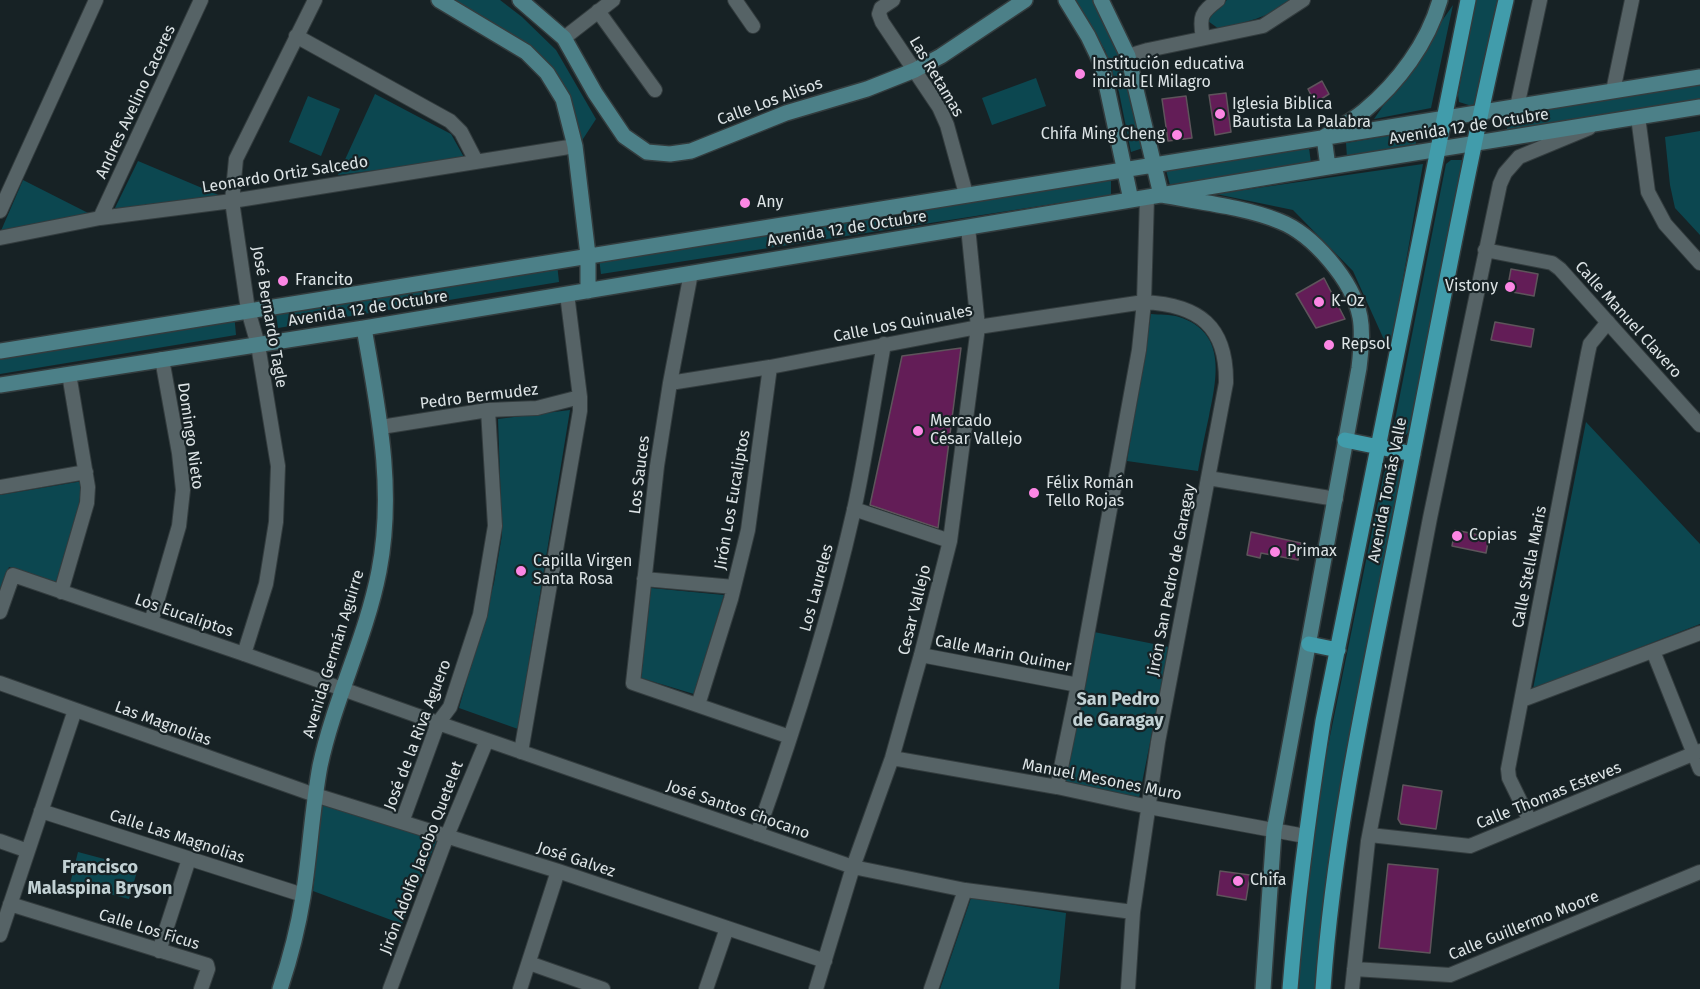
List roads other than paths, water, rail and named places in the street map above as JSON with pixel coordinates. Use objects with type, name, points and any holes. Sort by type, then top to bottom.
[{"type":"main road","points":[[439,0],[526,52],[556,85],[563,99],[575,146],[588,255],[588,291]]},
{"type":"main road","name":"Calle Los Alisos","points":[[520,0],[564,38],[595,93],[624,136],[647,152],[670,154],[691,151],[786,113],[867,89],[915,70],[941,56],[1025,0]]},
{"type":"main road","points":[[1066,0],[1088,36],[1102,65],[1131,200]]},
{"type":"main road","points":[[1101,0],[1128,56],[1155,164],[1154,196],[1253,213],[1280,221],[1302,234],[1320,251],[1354,295],[1360,318],[1359,368],[1274,831],[1263,989]]},
{"type":"main road","points":[[1328,167],[1324,137],[1364,112],[1411,62],[1435,18],[1440,0]]},
{"type":"main road","name":"Avenida Tomás Valle","points":[[1290,989],[1305,836],[1323,721],[1468,0]]},
{"type":"main road","name":"Avenida Tomás Valle","points":[[1323,989],[1335,870],[1353,757],[1480,114],[1506,0]]},
{"type":"main road","name":"Avenida 12 de Octubre","points":[[0,351],[1700,77]]},
{"type":"main road","name":"Avenida 12 de Octubre","points":[[0,385],[364,328],[1700,107]]},
{"type":"main road","name":"Avenida Germán Aguirre","points":[[280,989],[294,944],[303,895],[315,795],[324,752],[373,596],[383,547],[386,482],[381,427],[364,328]]},
{"type":"main road","points":[[1345,440],[1413,454]]},
{"type":"main road","points":[[1309,644],[1338,650]]},
{"type":"street","points":[[0,211],[96,0]]},
{"type":"street","name":"Andres Avelino Caceres","points":[[100,218],[201,0]]},
{"type":"street","name":"José Bernardo Tagle","points":[[244,654],[266,584],[276,522],[278,466],[258,345],[248,310],[232,201],[236,159],[315,0]]},
{"type":"street","points":[[564,38],[613,0]]},
{"type":"street","points":[[735,0],[753,26]]},
{"type":"street","name":"Las Retamas","points":[[893,0],[881,8],[879,15],[939,107],[947,125],[966,194]]},
{"type":"street","points":[[1203,38],[1200,23],[1202,16],[1205,10],[1218,0]]},
{"type":"street","points":[[1128,56],[1263,26],[1303,0]]},
{"type":"street","points":[[1516,107],[1540,0]]},
{"type":"street","points":[[1614,92],[1635,1]]},
{"type":"street","points":[[598,11],[655,90]]},
{"type":"street","points":[[296,36],[450,122],[461,132],[476,161]]},
{"type":"street","points":[[1638,117],[1648,192],[1665,224],[1700,262]]},
{"type":"street","points":[[1352,989],[1370,835],[1430,518],[1500,184],[1511,164],[1519,157],[1597,124]]},
{"type":"street","name":"Leonardo Ortiz Salcedo","points":[[0,238],[100,218],[232,201],[575,146]]},
{"type":"street","points":[[1057,787],[1078,685],[1138,350],[1154,196]]},
{"type":"street","name":"Cesar Vallejo","points":[[816,989],[853,867],[892,758],[950,541],[978,327],[968,227]]},
{"type":"street","name":"Calle Manuel Clavero","points":[[1485,250],[1552,263],[1560,269],[1700,424]]},
{"type":"street","name":"Los Sauces","points":[[691,273],[657,466],[633,683],[698,705]]},
{"type":"street","points":[[521,752],[580,411],[567,294]]},
{"type":"street","name":"Calle Los Quinuales","points":[[670,383],[978,327],[1144,302]]},
{"type":"street","name":"Jirón San Pedro de Garagay","points":[[1128,989],[1133,912],[1158,742],[1226,383],[1226,364],[1222,346],[1214,329],[1202,317],[1171,304],[1144,302]]},
{"type":"street","name":"Calle Stella Maris","points":[[1530,821],[1509,778],[1508,769],[1588,352],[1590,344],[1608,322]]},
{"type":"street","name":"Los Laureles","points":[[757,834],[826,622],[854,509],[884,344]]},
{"type":"street","name":"Domingo Nieto","points":[[151,622],[179,526],[183,490],[162,359]]},
{"type":"street","name":"Jirón Los Eucaliptos","points":[[698,705],[734,587],[748,530],[770,366]]},
{"type":"street","points":[[61,592],[87,503],[88,487],[69,374]]},
{"type":"street","name":"Pedro Bermudez","points":[[381,427],[488,410],[537,408],[580,397]]},
{"type":"street","name":"José de la Riva Aguero","points":[[402,822],[438,723],[450,707],[480,615],[495,526],[488,410]]},
{"type":"street","points":[[0,487],[86,472]]},
{"type":"street","points":[[1208,478],[1335,499]]},
{"type":"street","points":[[854,509],[950,541]]},
{"type":"street","name":"Los Eucaliptos","points":[[0,612],[13,575],[344,688]]},
{"type":"street","points":[[644,579],[734,587]]},
{"type":"street","points":[[1522,700],[1700,633]]},
{"type":"street","points":[[1653,651],[1697,752],[1700,769]]},
{"type":"street","name":"Calle Marin Quimer","points":[[921,655],[1078,685]]},
{"type":"street","name":"Las Magnolias","points":[[0,683],[315,795]]},
{"type":"street","name":"José Santos Chocano","points":[[344,688],[438,723],[853,867],[965,890],[1133,912]]},
{"type":"street","points":[[698,705],[790,737]]},
{"type":"street","points":[[0,935],[75,710]]},
{"type":"street","name":"Jirón Adolfo Jacobo Quetelet","points":[[390,989],[447,836],[487,740]]},
{"type":"street","name":"Calle Thomas Esteves","points":[[1370,835],[1470,846],[1697,752]]},
{"type":"street","name":"Manuel Mesones Muro","points":[[892,758],[1057,787],[1305,836]]},
{"type":"street","name":"José Galvez","points":[[315,795],[558,871],[825,961]]},
{"type":"street","name":"Calle Las Magnolias","points":[[41,810],[303,895]]},
{"type":"street","points":[[0,841],[28,851]]},
{"type":"street","points":[[159,951],[189,859]]},
{"type":"street","points":[[520,989],[558,871]]},
{"type":"street","name":"Calle Guillermo Moore","points":[[1354,969],[1450,975],[1700,872]]},
{"type":"street","points":[[931,989],[965,890]]},
{"type":"street","name":"Calle Los Ficus","points":[[10,904],[208,966],[201,989]]},
{"type":"street","points":[[706,989],[727,928]]},
{"type":"street","points":[[529,963],[603,989]]},
{"type":"place","name":"Institución educativa inicial El Milagro","points":[[1080,74]]},
{"type":"place","name":"Iglesia Biblica Bautista La Palabra","points":[[1220,114]]},
{"type":"place","name":"Chifa Ming Cheng","points":[[1177,135]]},
{"type":"place","name":"Any","points":[[745,203]]},
{"type":"place","name":"Francito","points":[[283,281]]},
{"type":"place","name":"Vistony","points":[[1510,287]]},
{"type":"place","name":"K-Oz","points":[[1319,302]]},
{"type":"place","name":"Repsol","points":[[1329,345]]},
{"type":"place","name":"Mercado César Vallejo","points":[[918,431]]},
{"type":"place","name":"Félix Román Tello Rojas","points":[[1034,493]]},
{"type":"place","name":"Copias","points":[[1457,536]]},
{"type":"place","name":"Primax","points":[[1275,552]]},
{"type":"place","name":"Capilla Virgen Santa Rosa","points":[[521,571]]},
{"type":"place","name":"Chifa","points":[[1238,881]]},
{"type":"district","name":"San Pedro de Garagay","points":[[1118,710]]},
{"type":"district","name":"Francisco Malaspina Bryson","points":[[100,878]]}]
